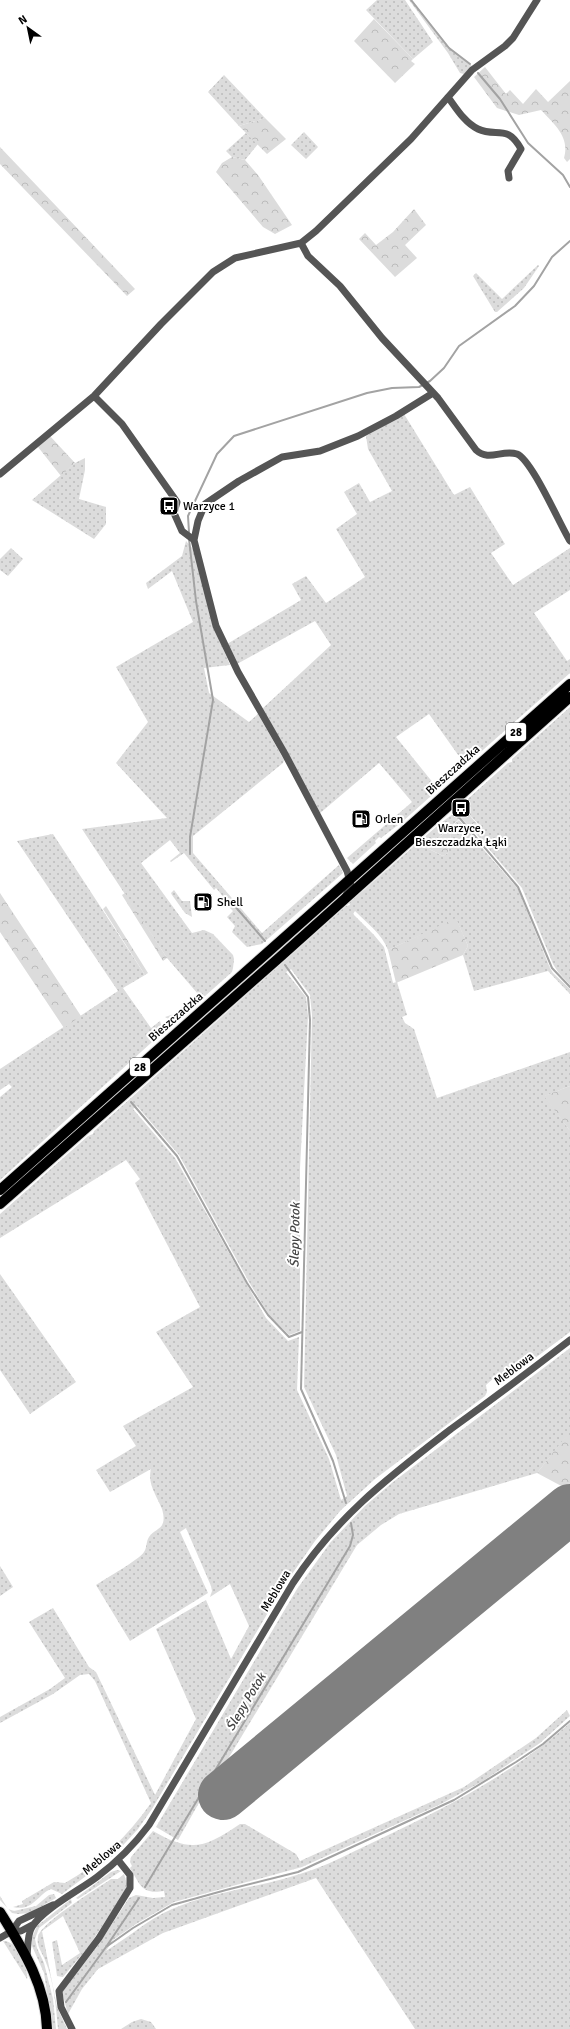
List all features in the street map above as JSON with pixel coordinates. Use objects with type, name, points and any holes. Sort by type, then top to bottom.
[{"type":"main road","name":"Bieszczadzka","points":[[0,1190],[351,876],[570,684]]},
{"type":"main road","name":"Bieszczadzka","points":[[0,1204],[570,697]]},
{"type":"main road","points":[[0,1912],[27,1957],[42,1995],[47,2029]]},
{"type":"street","points":[[0,474],[13,462],[62,425],[94,396],[161,324],[213,272],[235,258],[301,243],[350,200],[411,139],[472,70],[514,38],[537,0]]},
{"type":"street","points":[[448,97],[468,122],[478,129],[498,131],[510,135],[517,142],[521,149],[508,171],[509,178]]},
{"type":"street","points":[[301,243],[308,256],[340,286],[382,338],[445,407],[479,452],[490,456],[515,454],[524,460],[570,541]]},
{"type":"street","points":[[351,876],[285,754],[238,672],[216,626],[194,539],[198,521],[205,504],[239,481],[282,457],[320,451],[358,436],[396,416],[430,390]]},
{"type":"street","points":[[94,396],[122,424],[165,484],[177,502],[174,513],[182,531],[194,539]]},
{"type":"street","name":"Bieszczadzka","points":[[344,899],[349,889],[351,876],[365,878],[375,872]]},
{"type":"street","name":"Meblowa","points":[[12,1931],[19,1921],[59,1902],[97,1877],[118,1860],[139,1838],[162,1806],[294,1583],[319,1546],[336,1526],[379,1484],[570,1340]]},
{"type":"street","points":[[72,2029],[61,2007],[59,1991],[99,1938],[130,1888],[130,1875],[118,1860]]},
{"type":"street","name":"Meblowa","points":[[12,1931],[21,1931],[34,1924],[59,1902]]},
{"type":"street","points":[[27,1957],[29,1935],[34,1924]]},
{"type":"street","points":[[0,1938],[12,1931]]},
{"type":"green space","points":[[377,0],[405,0],[433,42],[413,59],[366,10]]},
{"type":"green space","points":[[409,0],[412,0],[449,47],[472,66],[464,74],[460,73],[448,53]]},
{"type":"green space","points":[[374,19],[413,59],[411,61],[415,64],[395,83],[354,41]]},
{"type":"green space","points":[[485,67],[506,94],[510,90],[523,104],[536,89],[548,102],[570,81],[570,159],[567,162],[564,158],[565,144],[560,132],[541,110],[519,115],[497,108],[474,77]]},
{"type":"green space","points":[[224,75],[265,118],[239,126],[208,92]]},
{"type":"green space","points":[[265,118],[286,139],[267,154],[239,126]]},
{"type":"green space","points":[[304,132],[318,147],[306,159],[291,145]]},
{"type":"green space","points":[[246,133],[258,144],[245,160],[232,157],[226,151]]},
{"type":"green space","points":[[0,147],[135,289],[127,296],[0,164]]},
{"type":"green space","points":[[232,157],[245,160],[258,175],[292,225],[275,234],[263,227],[216,172],[222,163]]},
{"type":"green space","points":[[414,209],[426,225],[405,245],[417,258],[395,277],[359,239],[365,233],[376,245],[393,232]]},
{"type":"green space","points":[[538,265],[539,266],[524,288],[497,312],[495,312],[473,276],[476,273],[502,299]]},
{"type":"green space","points":[[404,414],[454,495],[470,487],[505,544],[491,553],[513,585],[570,548],[570,590],[534,613],[567,661],[570,659],[570,673],[466,765],[458,762],[461,759],[429,714],[396,737],[434,784],[455,764],[461,769],[402,822],[381,838],[379,837],[375,841],[376,843],[353,864],[347,858],[412,802],[379,763],[319,814],[290,756],[262,709],[331,645],[315,621],[237,664],[227,644],[301,600],[292,584],[306,576],[326,603],[365,577],[336,529],[357,514],[344,492],[359,483],[370,502],[392,491],[368,449],[366,436]]},
{"type":"green space","points":[[50,436],[75,463],[61,476],[38,447]]},
{"type":"green space","points":[[85,458],[85,470],[79,499],[106,507],[106,524],[94,539],[32,500],[75,463]]},
{"type":"green space","points":[[186,541],[194,550],[212,623],[230,665],[204,668],[209,693],[249,722],[258,714],[284,760],[283,763],[193,836],[193,853],[262,933],[339,865],[343,873],[262,944],[247,947],[232,932],[235,926],[227,917],[233,911],[216,888],[214,890],[184,853],[171,862],[170,861],[180,853],[170,840],[141,863],[192,933],[204,930],[213,934],[233,955],[234,959],[232,972],[177,1021],[170,1020],[165,1017],[174,1014],[198,994],[167,958],[82,829],[167,818],[116,763],[148,722],[116,667],[193,622],[172,571],[148,589],[146,583],[182,556]]},
{"type":"green space","points":[[11,548],[23,559],[8,576],[0,570],[0,559]]},
{"type":"green space","points":[[570,707],[570,985],[553,964],[522,888],[477,835],[480,832],[479,825],[467,812],[427,848],[443,856],[448,853],[451,833],[455,830],[467,839],[478,840],[484,850],[518,889],[550,968],[553,973],[570,989],[570,994],[548,971],[474,991],[463,955],[468,946],[456,919],[388,950],[374,929],[355,911],[353,914],[384,947],[393,983],[397,982],[407,1015],[402,1017],[405,1023],[414,1029],[437,1098],[570,1052],[570,1086],[545,1096],[570,1131],[570,1332],[507,1379],[503,1380],[495,1377],[486,1385],[487,1392],[485,1396],[375,1479],[341,1510],[315,1541],[283,1587],[152,1809],[138,1829],[114,1855],[62,1894],[51,1889],[46,1891],[35,1902],[26,1907],[13,1907],[23,1904],[22,1901],[54,1882],[65,1883],[102,1858],[133,1827],[151,1803],[95,1681],[89,1674],[80,1675],[53,1694],[0,1723],[0,1717],[50,1689],[65,1678],[29,1622],[53,1608],[89,1667],[96,1672],[155,1795],[196,1719],[156,1629],[206,1600],[231,1659],[249,1626],[230,1584],[210,1597],[212,1591],[211,1586],[186,1528],[180,1532],[208,1593],[130,1641],[96,1585],[141,1555],[145,1550],[149,1537],[162,1524],[163,1516],[162,1509],[151,1485],[151,1469],[110,1492],[96,1470],[136,1446],[123,1426],[193,1387],[156,1332],[200,1307],[135,1183],[140,1179],[126,1160],[0,1238],[0,1214],[88,1136],[93,1134],[94,1131],[346,906],[350,905],[349,903],[437,826],[462,807],[461,805],[508,763],[512,762],[512,759]],"holes":[[[291,969],[310,995],[312,1015],[304,1387],[336,1455],[347,1496],[341,1500],[329,1459],[297,1390],[299,1337],[288,1341],[266,1318],[175,1158],[133,1109],[137,1106],[179,1155],[249,1282],[269,1315],[289,1335],[300,1331],[300,1168],[308,1016],[306,997],[286,972]]]},
{"type":"green space","points":[[467,812],[481,829],[477,835],[461,818]]},
{"type":"green space","points":[[459,820],[477,841],[463,839],[455,830],[451,833],[448,853],[443,856],[427,848]]},
{"type":"green space","points":[[53,834],[145,975],[123,988],[151,1028],[160,1021],[163,1032],[0,1180],[0,1097],[12,1087],[9,1084],[0,1090],[0,1069],[118,991],[17,841]]},
{"type":"green space","points":[[174,890],[182,901],[190,901],[192,917],[185,913],[172,895],[171,893]]},
{"type":"green space","points":[[0,893],[81,1016],[64,1028],[0,932]]},
{"type":"green space","points":[[125,893],[167,958],[163,961],[122,895]]},
{"type":"green space","points":[[106,906],[148,973],[145,975],[103,909]]},
{"type":"green space","points":[[456,918],[468,946],[463,955],[396,983],[388,950]]},
{"type":"green space","points":[[570,1086],[570,1131],[544,1096]]},
{"type":"green space","points":[[0,1274],[76,1382],[30,1414],[0,1370]]},
{"type":"green space","points":[[570,1348],[570,1437],[566,1437],[537,1473],[399,1514],[381,1525],[357,1545],[219,1774],[213,1778],[178,1840],[156,1827],[297,1589],[330,1543],[365,1506],[393,1482]]},
{"type":"green space","points":[[566,1436],[570,1437],[570,1487],[567,1489],[537,1473]]},
{"type":"green space","points":[[0,1566],[13,1587],[0,1596]]},
{"type":"green space","points":[[567,1710],[570,1716],[540,1743],[483,1781],[441,1804],[302,1867],[174,1902],[136,1924],[113,1940],[106,1951],[146,1923],[172,1909],[206,1897],[277,1881],[321,1867],[406,1827],[479,1788],[503,1773],[526,1758],[570,1723],[570,2029],[415,2029],[316,1878],[163,1933],[98,1969],[82,1989],[68,2014],[62,1992],[97,1947],[129,1898],[136,1895],[153,1898],[165,1897],[164,1891],[150,1891],[142,1887],[130,1868],[132,1866],[130,1862],[131,1857],[153,1831],[178,1843],[198,1845],[207,1843],[217,1838],[240,1824],[245,1824],[296,1854],[300,1861],[464,1787],[536,1738]]},
{"type":"green space","points":[[117,1870],[121,1871],[78,1899],[76,1898],[111,1872]]},
{"type":"green space","points":[[124,1874],[127,1884],[125,1891],[89,1946],[63,1977],[57,1976],[52,1942],[57,1940],[62,1965],[80,1953],[63,1916],[42,1931],[52,1981],[39,1946],[38,1937],[41,1931],[70,1906],[111,1879],[118,1879]]},
{"type":"green space","points":[[54,1894],[56,1898],[30,1913],[12,1913],[8,1909],[14,1911],[36,1906],[49,1895]]},
{"type":"green space","points":[[0,1896],[7,1908],[0,1900]]},
{"type":"green space","points":[[71,1899],[72,1903],[39,1928],[35,1939],[37,1948],[44,1963],[53,1999],[56,2029],[53,2029],[44,1973],[32,1946],[31,1940],[37,1926]]},
{"type":"green space","points":[[3,1941],[12,1944],[17,1951],[27,1972],[27,1979]]},
{"type":"green space","points":[[53,1989],[57,2007],[67,2029],[58,2029]]},
{"type":"green space","points":[[141,2019],[151,2022],[156,2029],[121,2029],[132,2022]]},
{"type":"waterway","points":[[411,0],[449,48],[470,64]]},
{"type":"waterway","points":[[478,73],[500,99],[528,143],[563,175],[570,187]]},
{"type":"waterway","points":[[189,532],[188,516],[217,454],[234,436],[367,393],[392,388],[419,387],[430,381],[444,368],[459,346],[515,306],[534,286],[552,257],[570,241]]},
{"type":"waterway","points":[[189,539],[196,601],[213,700],[190,837],[190,854]]},
{"type":"waterway","points":[[457,815],[518,887],[552,968],[570,987]]},
{"type":"waterway","points":[[233,904],[265,941]]},
{"type":"waterway","name":"Ślepy Potok","points":[[285,965],[308,997],[310,1020],[301,1389],[333,1461],[346,1503]]},
{"type":"waterway","points":[[131,1102],[177,1156],[247,1283],[268,1315],[289,1337],[302,1332]]},
{"type":"waterway","name":"Ślepy Potok","points":[[145,1887],[350,1546],[353,1535],[351,1523]]},
{"type":"waterway","points":[[106,1947],[133,1928],[172,1905],[298,1872],[454,1800],[543,1744],[570,1721]]},
{"type":"waterway","name":"Ślepy Potok","points":[[66,2002],[139,1898]]},
{"type":"runway","points":[[223,1795],[570,1509]]},
{"type":"place","name":"Warzyce 1","points":[[169,506]]},
{"type":"place","name":"Warzyce, Bieszczadzka Łąki","points":[[461,808]]},
{"type":"place","name":"Orlen","points":[[361,819]]},
{"type":"place","name":"Shell","points":[[203,902]]}]
